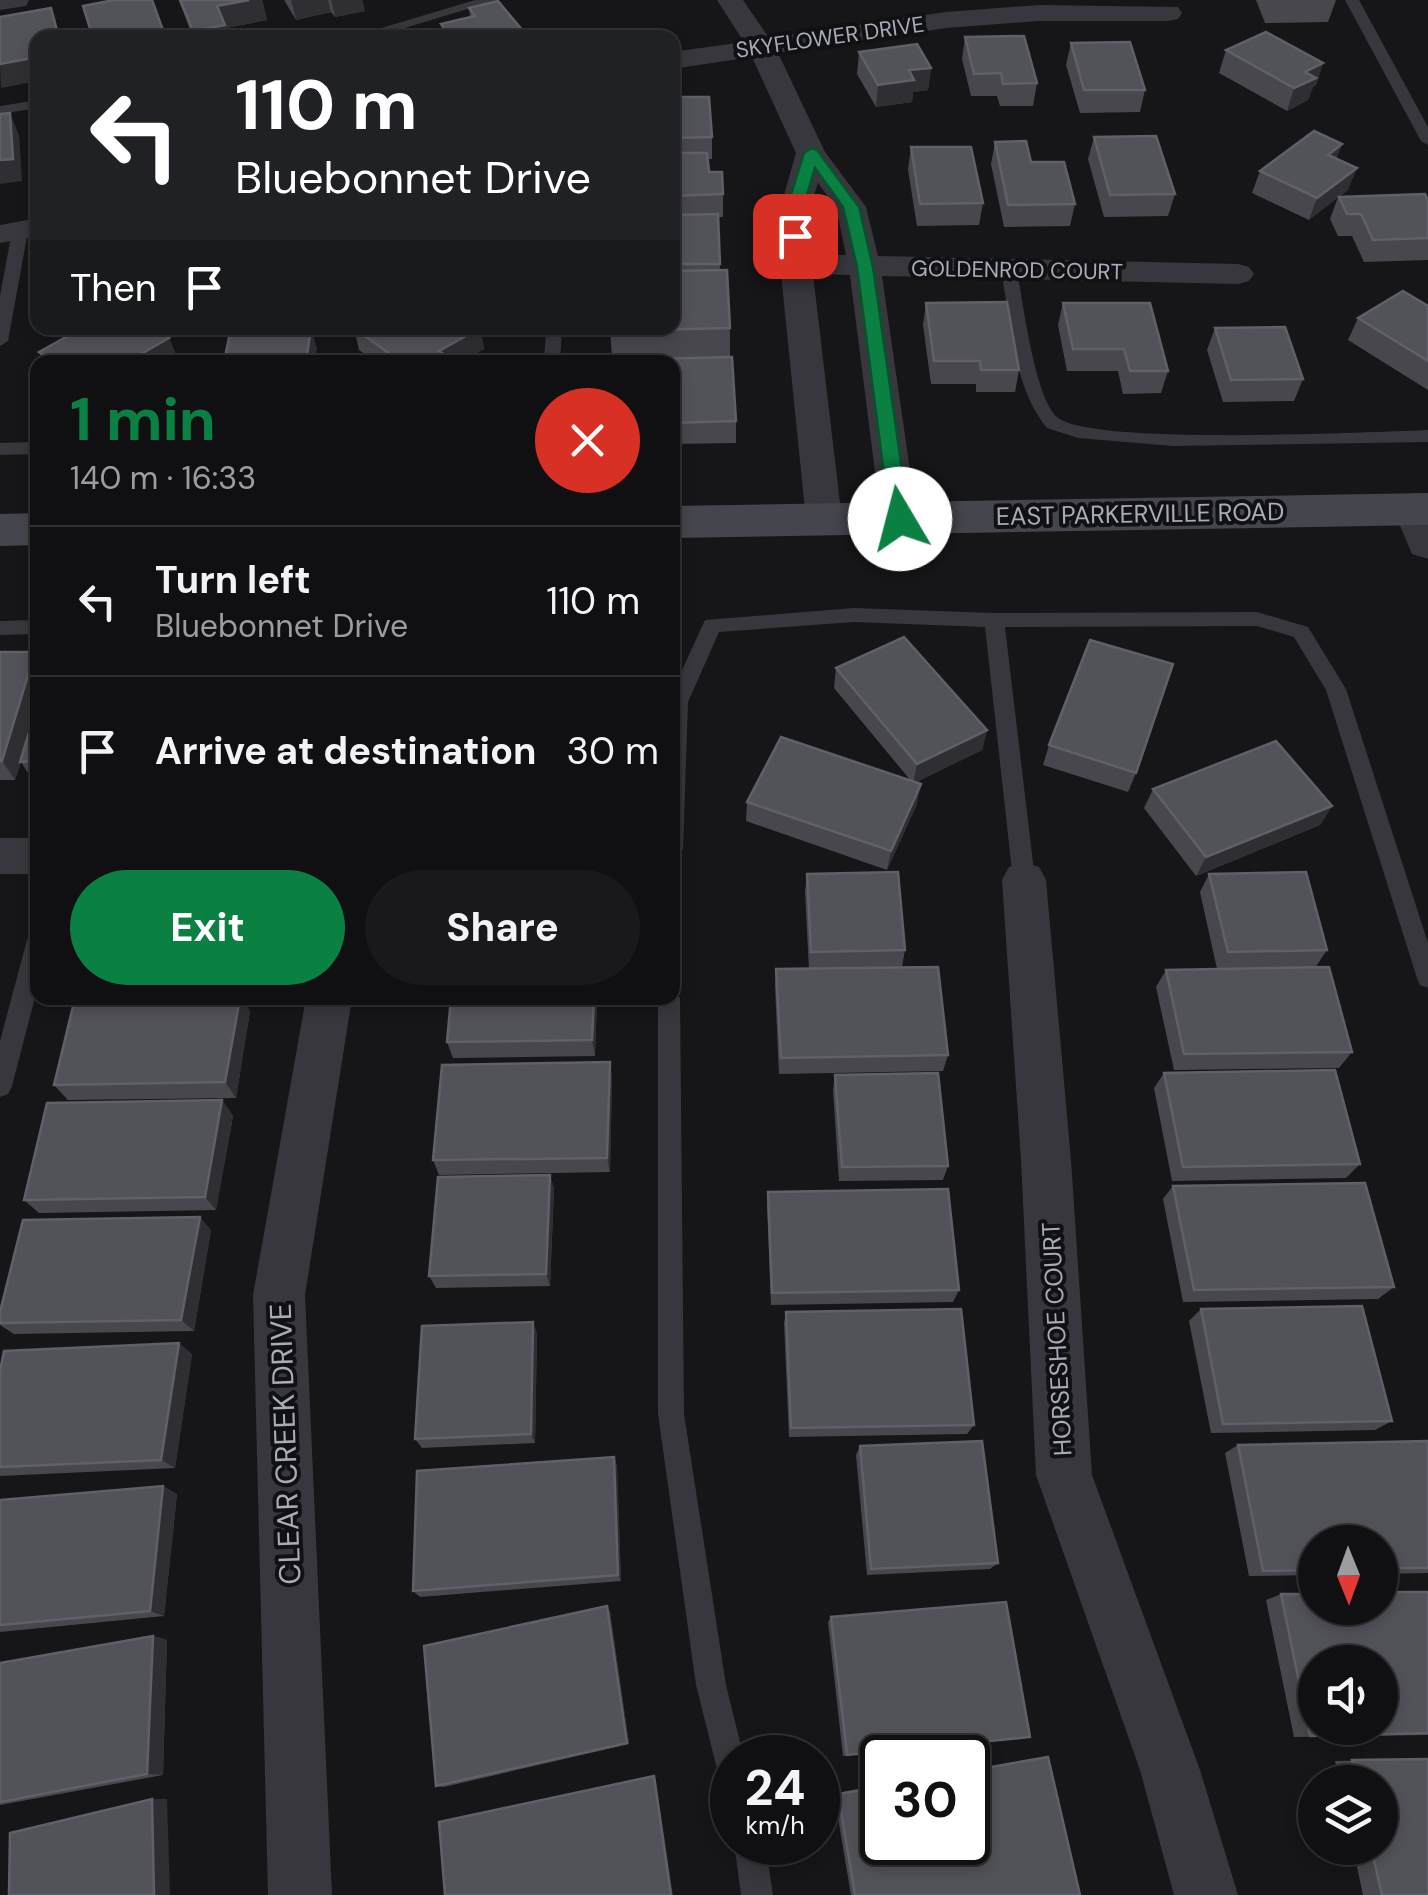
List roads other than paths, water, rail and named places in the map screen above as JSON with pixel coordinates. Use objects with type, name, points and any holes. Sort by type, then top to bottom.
[{"type":"main road","name":"EAST PARKERVILLE ROAD","points":[[680,522],[1424,520]]},
{"type":"main road","points":[[0,530],[30,529]]},
{"type":"street","points":[[0,2],[16,0]]},
{"type":"street","points":[[730,0],[762,46],[812,153],[851,207],[865,267],[900,519]]},
{"type":"street","name":"SKYFLOWER DRIVE","points":[[680,60],[965,19],[1168,13]]},
{"type":"street","points":[[812,153],[795,208],[796,264],[824,520]]},
{"type":"street","name":"GOLDENROD COURT","points":[[796,264],[1238,274]]},
{"type":"street","points":[[0,856],[30,856]]},
{"type":"street","name":"HORSESHOE COURT","points":[[1024,880],[1046,1160],[1064,1475],[1170,1770],[1206,1895]]},
{"type":"street","name":"CLEAR CREEK DRIVE","points":[[300,1895],[279,1295],[328,1005]]},
{"type":"lane","points":[[383,30],[490,0]]},
{"type":"lane","points":[[1352,0],[1428,141]]},
{"type":"lane","points":[[0,110],[30,105]]},
{"type":"lane","points":[[0,341],[19,230]]},
{"type":"lane","points":[[1008,271],[1039,406],[1054,424],[1110,438],[1428,436]]},
{"type":"lane","points":[[0,448],[30,448]]},
{"type":"lane","points":[[680,697],[712,625],[854,616],[1257,620],[1301,632],[1336,688],[1428,978]]},
{"type":"lane","points":[[994,620],[1024,880]]},
{"type":"lane","points":[[0,628],[30,628]]},
{"type":"lane","points":[[0,1086],[30,971]]},
{"type":"lane","points":[[669,1005],[671,1414],[711,1684],[724,1735]]},
{"type":"lane","points":[[752,1865],[757,1895]]}]
